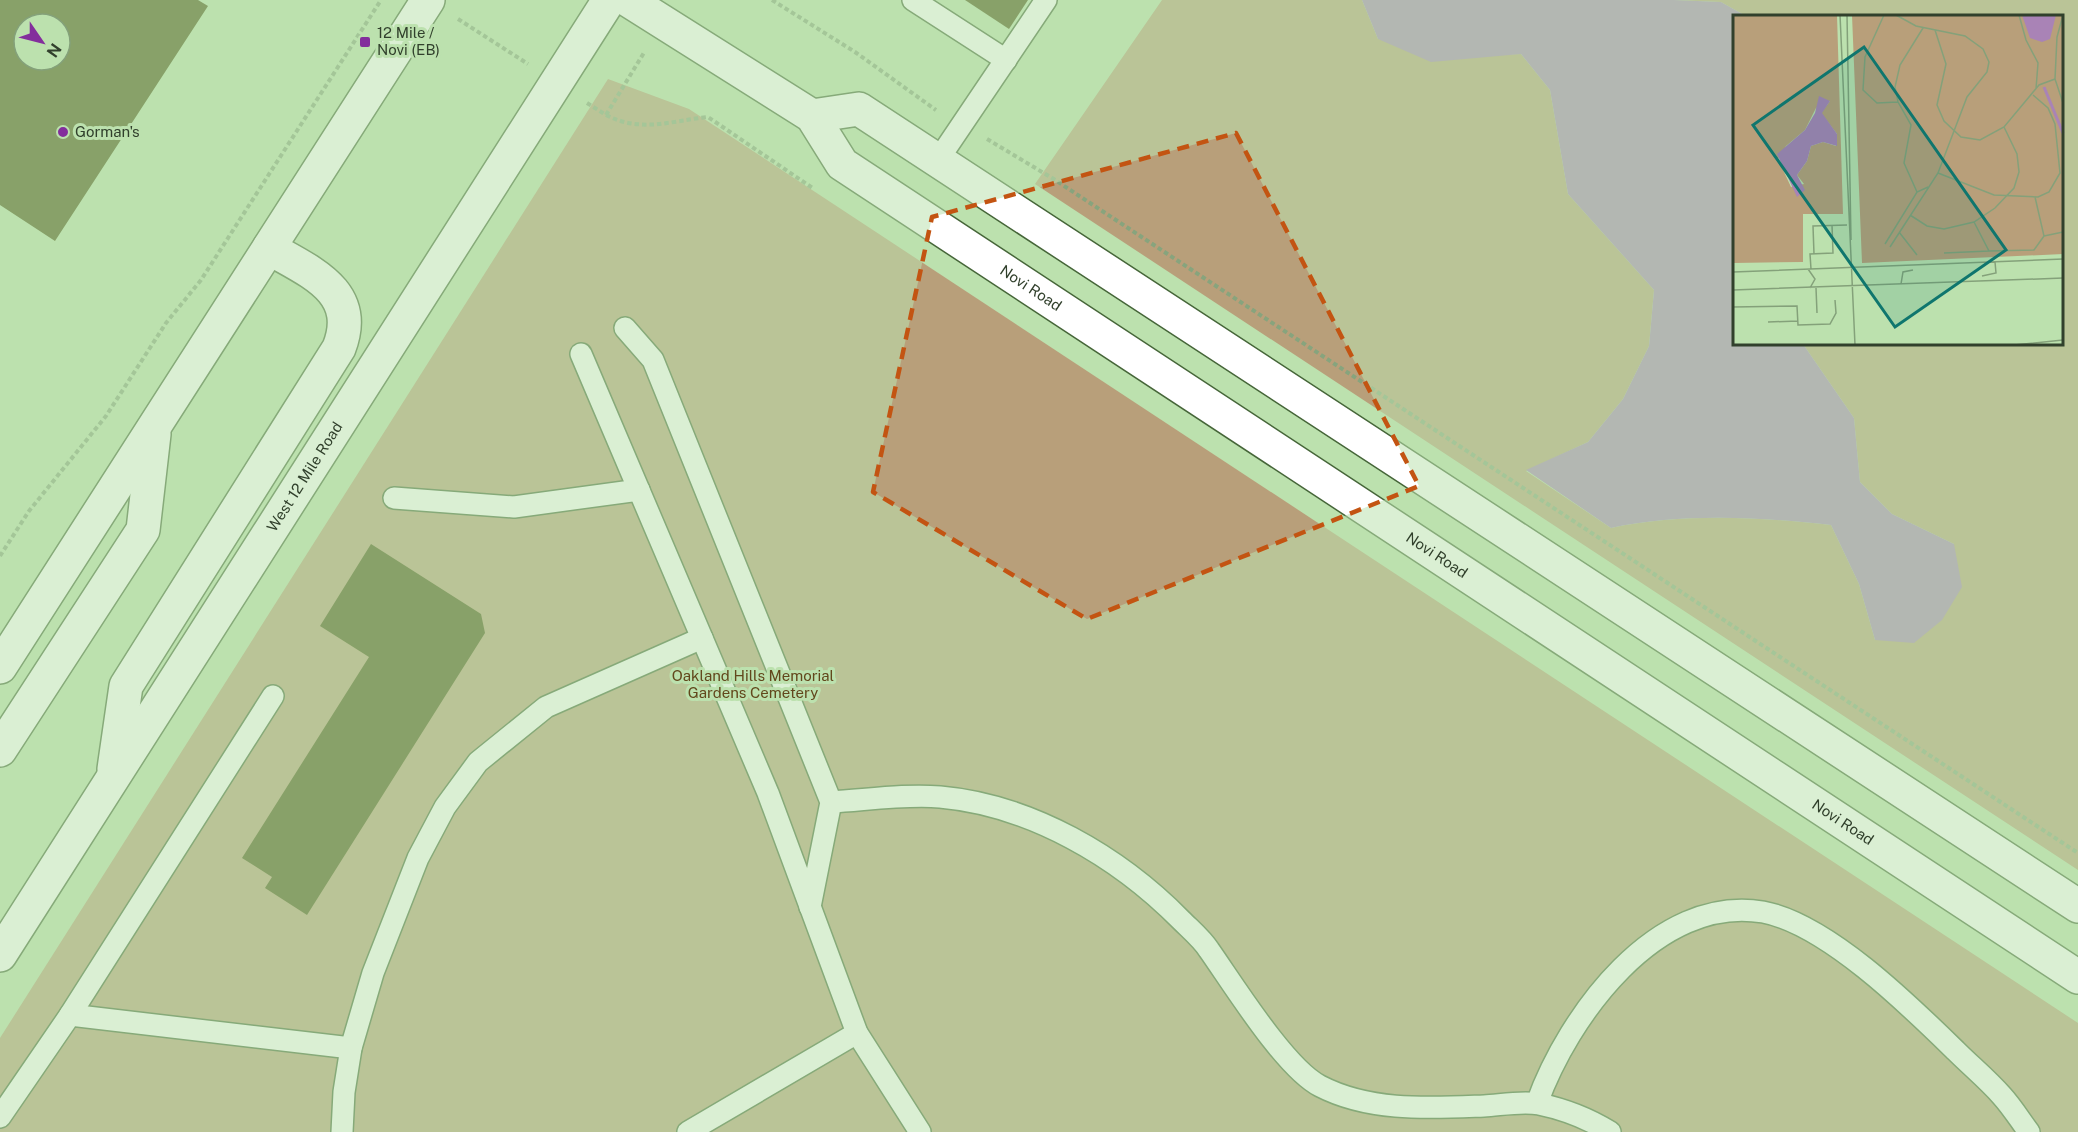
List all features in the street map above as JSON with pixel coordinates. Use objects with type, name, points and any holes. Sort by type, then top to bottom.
[{"type":"main road","points":[[0,667],[428,0]]},
{"type":"main road","name":"West 12 Mile Road","points":[[0,955],[609,0]]},
{"type":"main road","name":"Novi Road","points":[[628,0],[812,116],[842,164],[2078,976]]},
{"type":"main road","points":[[812,116],[859,109],[2078,906]]},
{"type":"main road","points":[[112,779],[126,686],[339,348],[344,333],[346,318],[341,302],[333,290],[269,248]]},
{"type":"main road","points":[[0,750],[143,530],[155,426]]},
{"type":"lane","points":[[913,0],[1006,60]]},
{"type":"lane","points":[[938,160],[1046,0]]},
{"type":"lane","points":[[625,328],[653,360],[831,802],[810,907]]},
{"type":"lane","points":[[581,354],[768,793],[857,1033],[920,1132]]},
{"type":"lane","points":[[394,498],[514,507],[639,490]]},
{"type":"lane","points":[[342,1132],[344,1092],[351,1048],[373,973],[418,858],[445,807],[478,762],[546,707],[702,638]]},
{"type":"lane","points":[[0,1117],[70,1015],[273,696]]},
{"type":"lane","points":[[831,802],[939,797],[999,809],[1055,830],[1092,849],[1167,906],[1207,947],[1253,1015],[1298,1069],[1325,1089],[1375,1104],[1410,1107],[1537,1103],[1594,1122],[1610,1132]]},
{"type":"lane","points":[[1537,1103],[1549,1070],[1585,1010],[1634,955],[1669,933],[1701,917],[1739,910],[1763,912],[1787,920],[1832,944],[1914,1010],[2002,1096],[2029,1132]]},
{"type":"lane","points":[[70,1015],[351,1048]]},
{"type":"lane","points":[[688,1132],[857,1033]]},
{"type":"path","points":[[0,556],[29,511],[106,416],[166,323],[201,280],[381,0]]},
{"type":"path","points":[[606,115],[623,124],[640,126],[708,117],[822,194]]},
{"type":"path","points":[[1200,275],[2078,853]]},
{"type":"highlighted area","points":[[1236,133],[1419,486],[1087,619],[873,492],[932,217]]},
{"type":"green space","points":[[1162,0],[1362,0],[1378,39],[1488,55],[1521,54],[1550,90],[1568,194],[1654,290],[1649,346],[1623,399],[1588,442],[1526,471],[1611,528],[1693,518],[1748,518],[1831,525],[1859,584],[1875,640],[1954,544],[1892,514],[1860,482],[1854,418],[1804,345],[2063,345],[2063,15],[1744,15],[1721,2],[1674,0],[2078,0],[2078,870],[1035,184]]},
{"type":"green space","name":"Oakland Hills Memorial Gardens Cemetery","points":[[608,79],[689,109],[2078,1023],[2078,1132],[0,1132],[0,1038]]},
{"type":"shaded area","points":[[1362,0],[1674,0],[1721,2],[1744,15],[1733,15],[1733,345],[1804,345],[1854,418],[1860,482],[1892,514],[1954,544],[1962,587],[1942,620],[1914,643],[1875,640],[1859,584],[1831,525],[1748,518],[1693,518],[1611,528],[1526,470],[1588,442],[1623,399],[1649,346],[1654,290],[1568,194],[1550,90],[1521,54],[1431,62],[1378,39]]},
{"type":"building","name":"Gorman's","points":[[0,0],[198,0],[208,6],[55,241],[0,205]]},
{"type":"building","points":[[965,0],[1028,0],[1009,29]]},
{"type":"building","points":[[371,544],[481,614],[485,633],[307,915],[265,888],[272,877],[242,858],[369,657],[320,626]]},
{"type":"place","name":"12 Mile / Novi (EB)","points":[[365,42]]},
{"type":"place","name":"Gorman's","points":[[63,132]]}]
